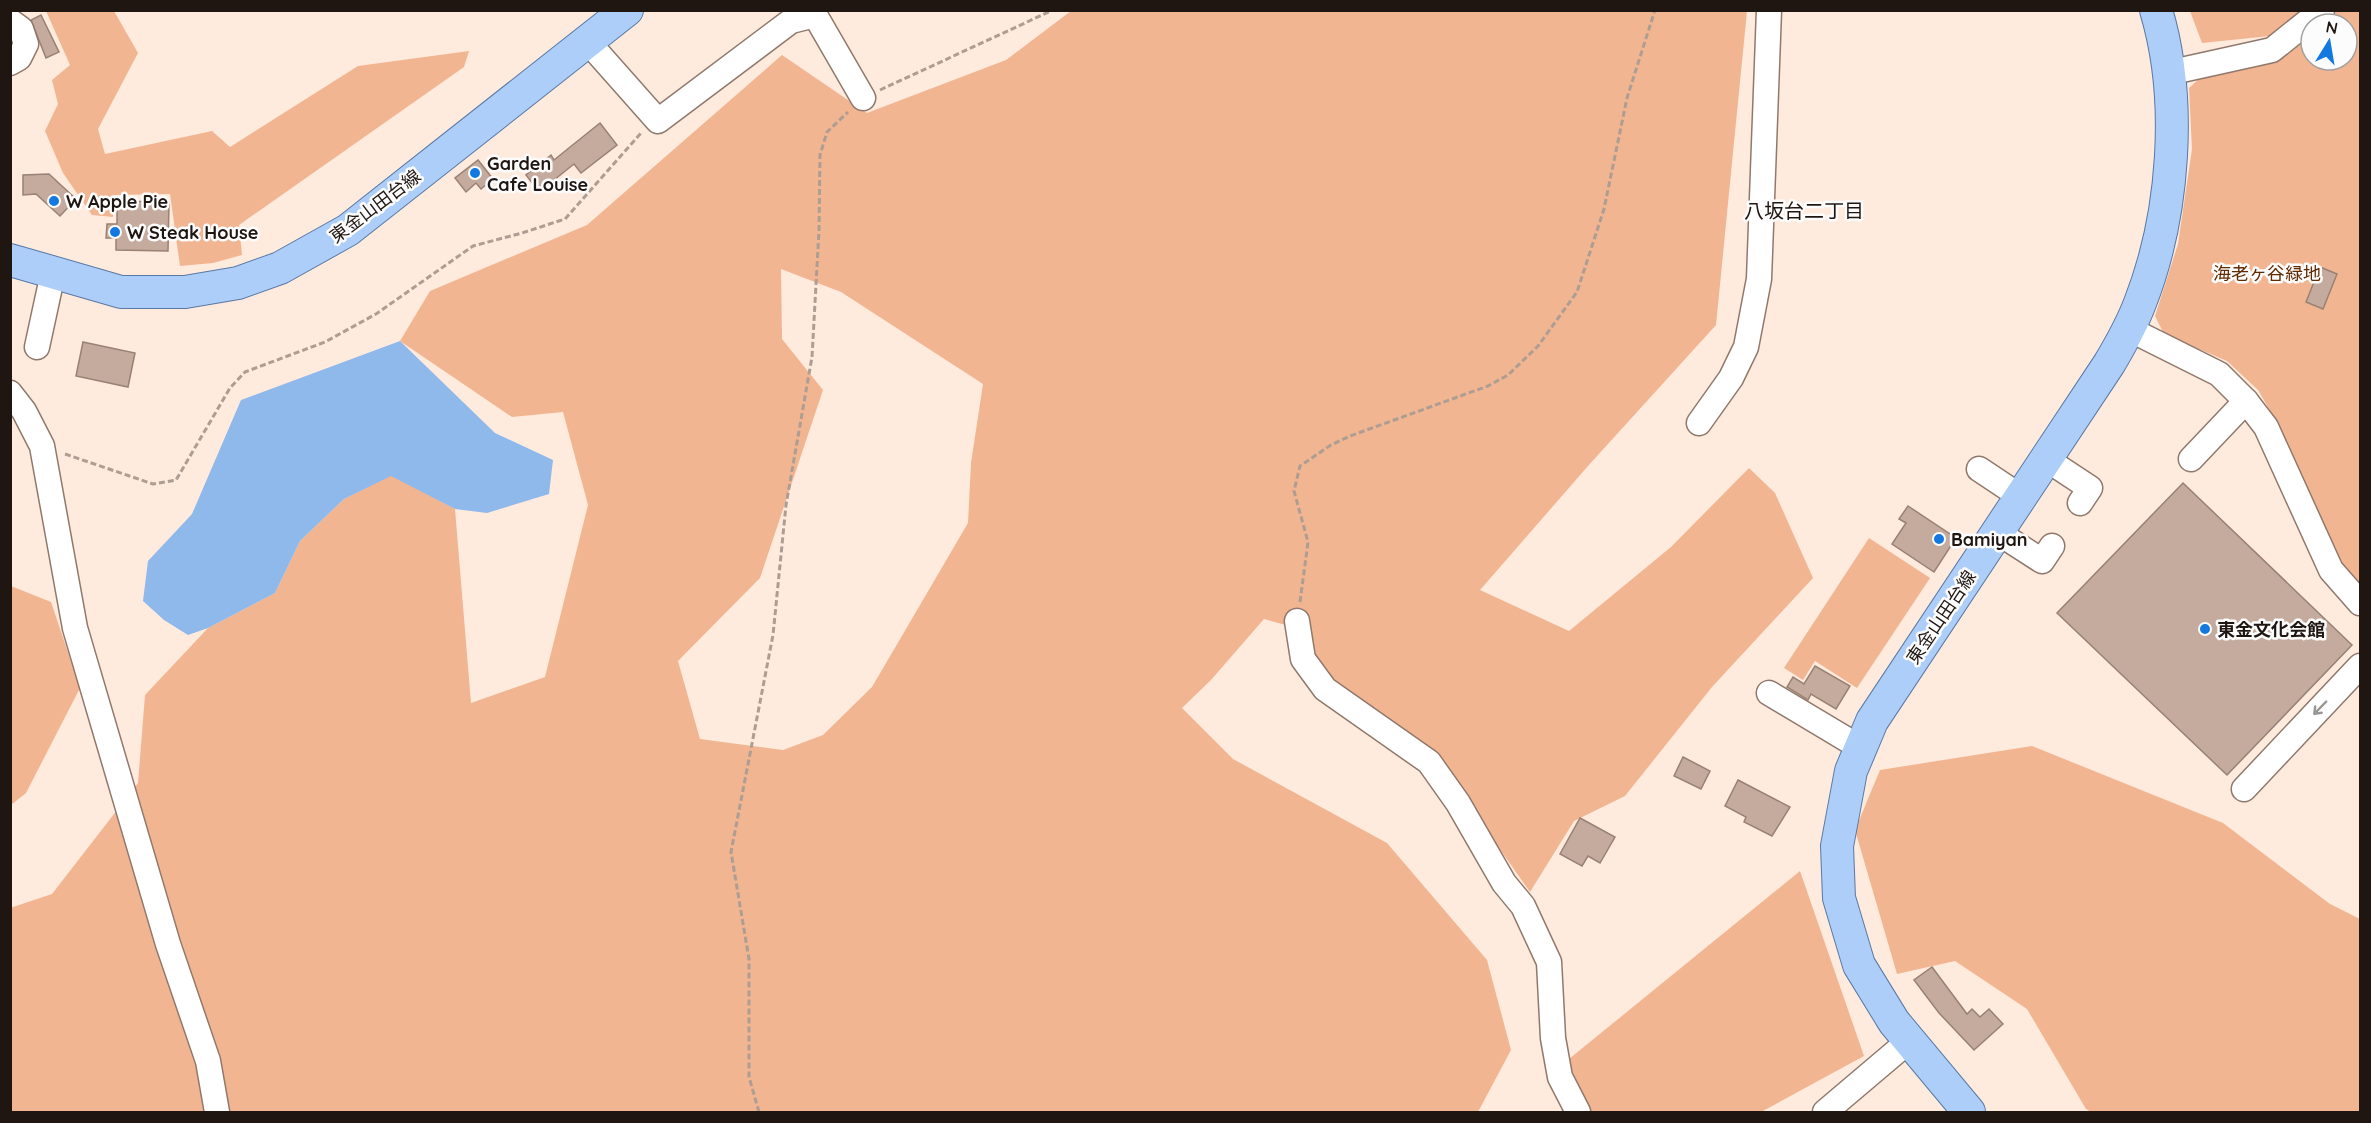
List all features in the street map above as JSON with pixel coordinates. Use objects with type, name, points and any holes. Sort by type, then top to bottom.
[{"type":"main road","name":"東金山田台線","points":[[10,260],[121,292],[185,292],[238,284],[280,268],[348,230],[627,10]]},
{"type":"main road","name":"東金山田台線","points":[[1969,1113],[1894,1022],[1859,965],[1839,898],[1837,846],[1851,771],[1872,721],[2109,364],[2129,329],[2149,275],[2165,213],[2173,137],[2168,74],[2156,10]]},
{"type":"street","points":[[1699,423],[1731,378],[1746,347],[1760,279],[1769,10]]},
{"type":"street","points":[[2168,74],[2272,50],[2322,10]]},
{"type":"street","points":[[588,42],[658,121],[790,21],[815,15],[862,98]]},
{"type":"street","points":[[10,21],[21,29],[26,44],[24,51],[11,66]]},
{"type":"street","points":[[37,347],[53,273]]},
{"type":"street","points":[[2129,329],[2219,374],[2246,401],[2266,427],[2331,570],[2361,603]]},
{"type":"street","points":[[10,393],[24,411],[42,446],[75,628],[168,944],[208,1061],[217,1113]]},
{"type":"street","points":[[2192,459],[2246,401]]},
{"type":"street","points":[[2046,459],[2090,488],[2080,503]]},
{"type":"street","points":[[1979,469],[2021,497]]},
{"type":"street","points":[[1997,532],[2042,561],[2052,546]]},
{"type":"street","points":[[1297,621],[1303,659],[1324,689],[1429,762],[1458,803],[1504,884],[1524,906],[1549,962],[1553,1038],[1560,1077],[1578,1113]]},
{"type":"street","points":[[2244,789],[2361,666]]},
{"type":"street","points":[[1769,693],[1861,748]]},
{"type":"street","points":[[1825,1113],[1910,1041]]},
{"type":"path","points":[[759,1113],[749,1077],[748,959],[731,852],[773,635],[786,505],[812,357],[819,230],[820,155],[827,132],[862,98],[1053,10]]},
{"type":"path","points":[[1297,621],[1308,542],[1293,490],[1300,466],[1330,445],[1350,436],[1488,386],[1508,375],[1538,346],[1577,292],[1604,209],[1627,98],[1655,10]]},
{"type":"path","points":[[42,446],[153,484],[176,480],[230,388],[245,372],[325,342],[376,314],[473,246],[565,219],[637,135],[658,121]]},
{"type":"green space","points":[[46,11],[114,11],[138,53],[98,129],[105,154],[212,131],[230,147],[358,66],[469,51],[464,67],[239,225],[242,255],[213,263],[180,266],[170,194],[113,195],[113,217],[92,215],[63,173],[45,131],[58,104],[52,80],[70,65]]},
{"type":"green space","points":[[1071,11],[1747,11],[1716,325],[1588,466],[1480,590],[1569,631],[1671,547],[1749,468],[1775,493],[1813,578],[1712,687],[1625,796],[1574,821],[1530,892],[1428,747],[1333,686],[1314,659],[1304,630],[1264,619],[1211,680],[1182,708],[1233,759],[1387,843],[1487,960],[1511,1050],[1478,1112],[11,1112],[10,908],[52,894],[138,783],[145,695],[208,628],[275,593],[300,541],[344,499],[391,475],[455,509],[471,703],[545,677],[588,505],[563,412],[512,417],[400,341],[430,291],[587,225],[782,55],[867,113],[1006,60]],"holes":[[[781,269],[841,292],[983,384],[971,463],[968,523],[872,687],[823,735],[783,750],[700,739],[678,661],[760,578],[823,390],[782,339]]]},
{"type":"green space","points":[[2190,11],[2303,11],[2270,36],[2202,43]]},
{"type":"green space","name":"海老ヶ谷緑地","points":[[2360,11],[2360,591],[2339,565],[2279,426],[2258,390],[2227,361],[2164,334],[2155,316],[2178,244],[2192,149],[2189,88],[2202,76],[2299,35],[2299,72],[2359,72],[2359,12],[2335,12]]},
{"type":"green space","points":[[1869,538],[1930,578],[1857,688],[1815,661],[1803,680],[1784,668]]},
{"type":"green space","points":[[11,586],[51,602],[80,688],[26,793],[11,805]]},
{"type":"green space","points":[[2032,746],[2223,823],[2330,904],[2360,919],[2360,1112],[2091,1112],[2086,1109],[2027,1009],[1955,961],[1897,974],[1855,830],[1880,770]]},
{"type":"green space","points":[[1800,871],[1864,1056],[1761,1112],[1582,1112],[1569,1059]]},
{"type":"water","points":[[400,341],[495,433],[553,460],[549,494],[487,513],[455,509],[391,476],[344,499],[300,541],[275,593],[208,628],[188,635],[164,620],[143,601],[148,561],[192,514],[241,400]]},
{"type":"building","points":[[41,15],[59,52],[46,58],[31,20]]},
{"type":"building","points":[[600,123],[617,145],[581,173],[574,164],[539,192],[526,175],[551,155],[554,160]]},
{"type":"building","points":[[478,160],[493,179],[481,189],[476,183],[466,192],[455,178]]},
{"type":"building","points":[[49,174],[76,199],[60,216],[36,194],[23,195],[23,175]]},
{"type":"building","points":[[117,201],[169,202],[168,251],[116,250],[116,238],[106,238],[107,224],[117,224]]},
{"type":"building","points":[[2320,267],[2337,274],[2323,309],[2306,302]]},
{"type":"building","points":[[83,342],[135,353],[128,387],[76,376]]},
{"type":"building","name":"東金文化会館","points":[[2183,483],[2352,645],[2227,775],[2057,613]]},
{"type":"building","points":[[1908,506],[1956,538],[1934,572],[1892,544],[1906,523],[1899,519]]},
{"type":"building","points":[[1815,666],[1850,686],[1836,709],[1811,694],[1808,700],[1787,687],[1793,677],[1804,684]]},
{"type":"building","points":[[1683,757],[1710,771],[1701,789],[1674,776]]},
{"type":"building","points":[[1738,780],[1790,807],[1772,836],[1744,822],[1746,817],[1725,806]]},
{"type":"building","points":[[1580,818],[1615,837],[1600,863],[1588,856],[1582,866],[1560,854]]},
{"type":"building","points":[[1932,967],[1967,1014],[1972,1009],[1980,1017],[1989,1009],[2003,1024],[1974,1050],[1939,1013],[1914,980]]},
{"type":"place","name":"Garden Cafe Louise","points":[[475,173]]},
{"type":"place","name":"W Apple Pie","points":[[54,201]]},
{"type":"place","name":"W Steak House","points":[[115,232]]},
{"type":"place","name":"Bamiyan","points":[[1939,539]]},
{"type":"place","name":"東金文化会館","points":[[2205,629]]},
{"type":"district","name":"八坂台二丁目","points":[[1804,210]]}]
